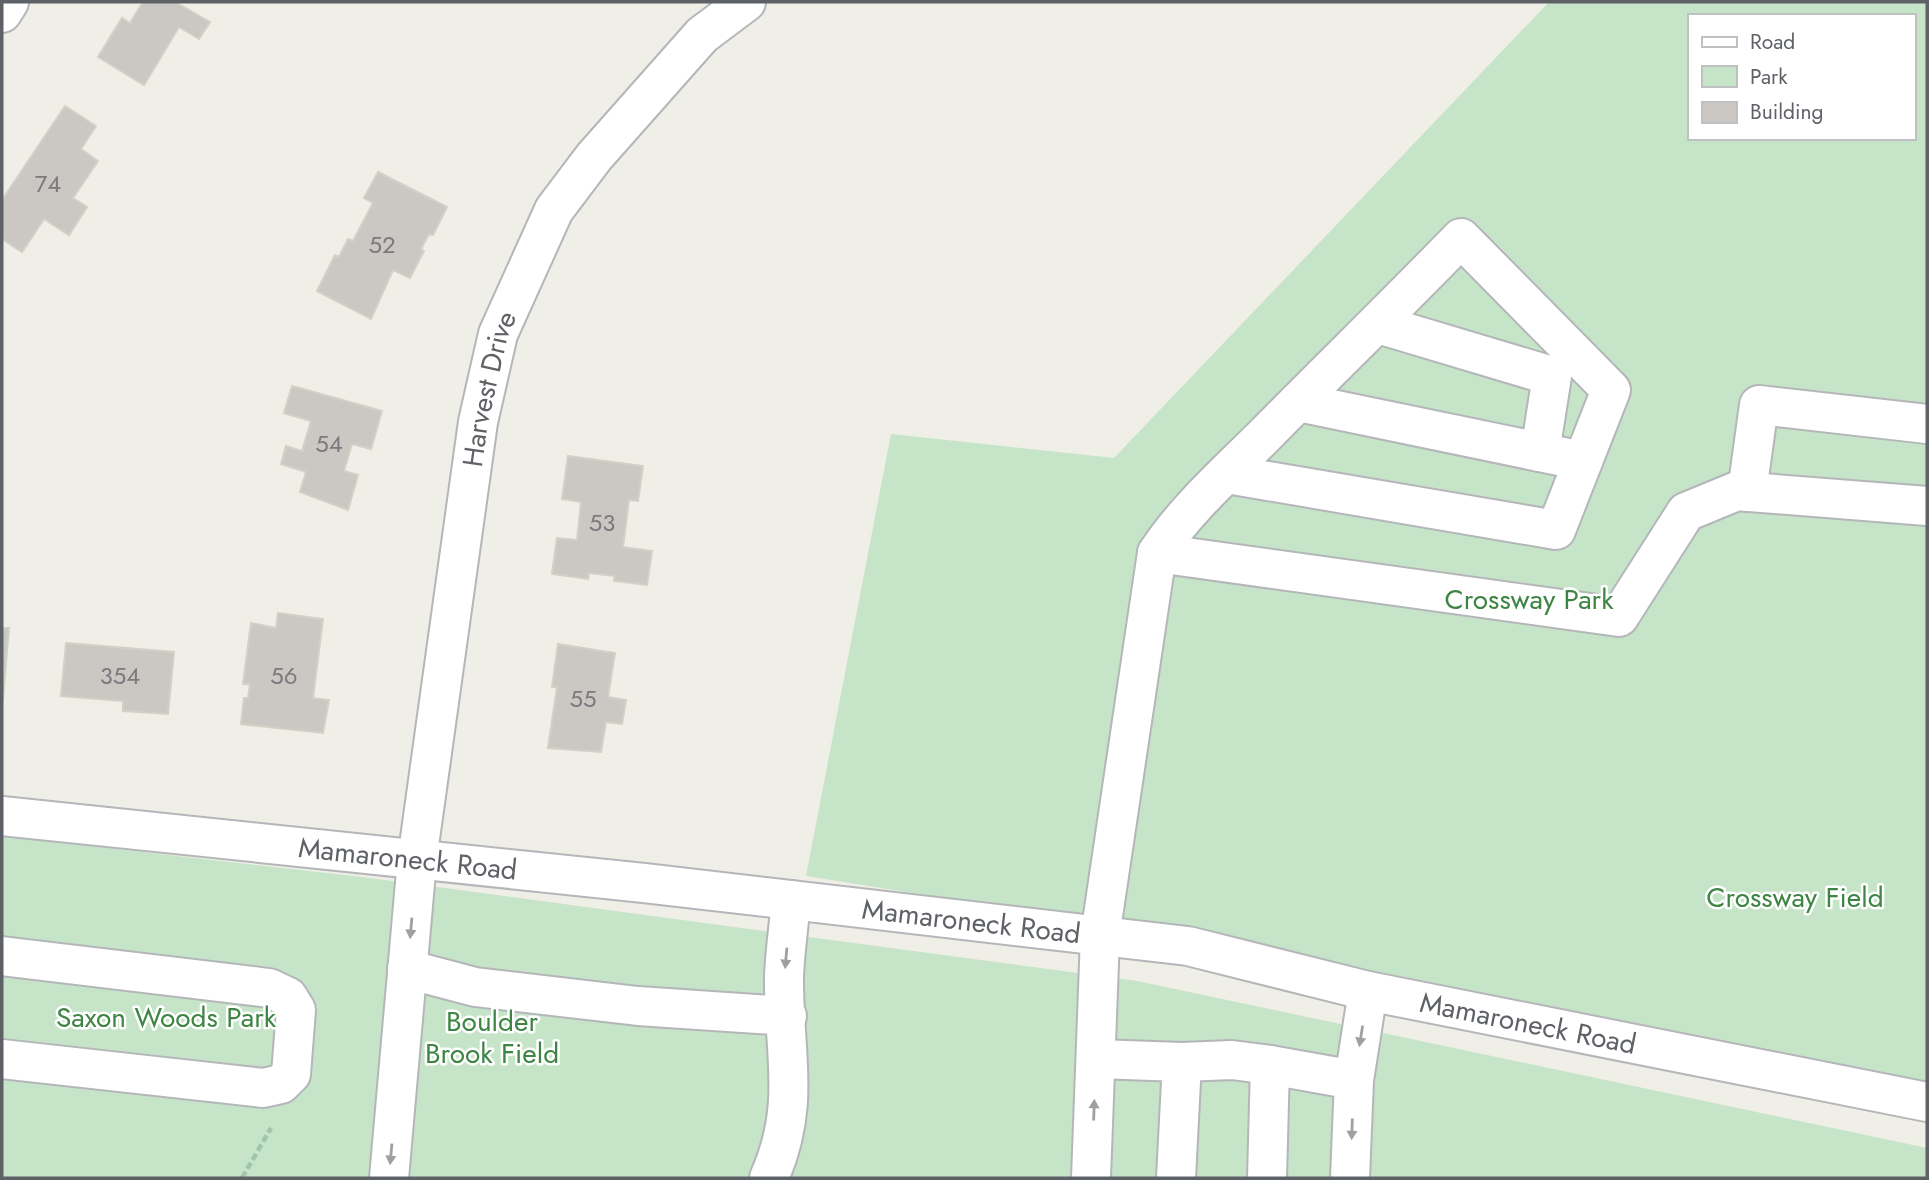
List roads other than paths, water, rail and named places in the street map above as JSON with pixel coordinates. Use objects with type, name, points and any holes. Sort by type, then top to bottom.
[{"type":"street","points":[[2,13],[9,2]]},
{"type":"street","name":"Harvest Drive","points":[[389,1178],[417,860],[478,422],[498,334],[554,210],[594,157],[702,35],[746,2]]},
{"type":"street","points":[[1091,1178],[1100,936],[1157,553],[1175,526],[1461,238],[1611,390],[1556,530],[1227,474]]},
{"type":"street","points":[[1378,324],[1552,376],[1540,452]]},
{"type":"street","points":[[1298,402],[1583,461]]},
{"type":"street","points":[[1742,492],[1759,405],[1927,424]]},
{"type":"street","points":[[1157,553],[1619,617],[1686,512],[1742,492],[1927,506]]},
{"type":"street","name":"Mamaroneck Road","points":[[2,816],[791,900],[1188,946],[1368,991],[1927,1102]]},
{"type":"street","points":[[769,1178],[783,1147],[791,1086],[784,976],[791,900]]},
{"type":"street","points":[[2,956],[269,988],[288,997],[296,1010],[291,1074],[281,1084],[263,1088],[2,1059]]},
{"type":"street","points":[[407,969],[475,987],[638,1006],[787,1016]]},
{"type":"street","points":[[1350,1178],[1353,1080],[1368,991]]},
{"type":"street","points":[[1096,1059],[1182,1062],[1232,1060],[1353,1080]]},
{"type":"street","points":[[1176,1178],[1182,1062]]},
{"type":"street","points":[[1267,1178],[1270,1065]]},
{"type":"park label","name":"Crossway Park","points":[[1529,599]]},
{"type":"park label","name":"Crossway Field","points":[[1795,897]]},
{"type":"park label","name":"Saxon Woods Park","points":[[166,1017]]},
{"type":"park label","name":"Boulder Brook Field","points":[[492,1037]]}]
